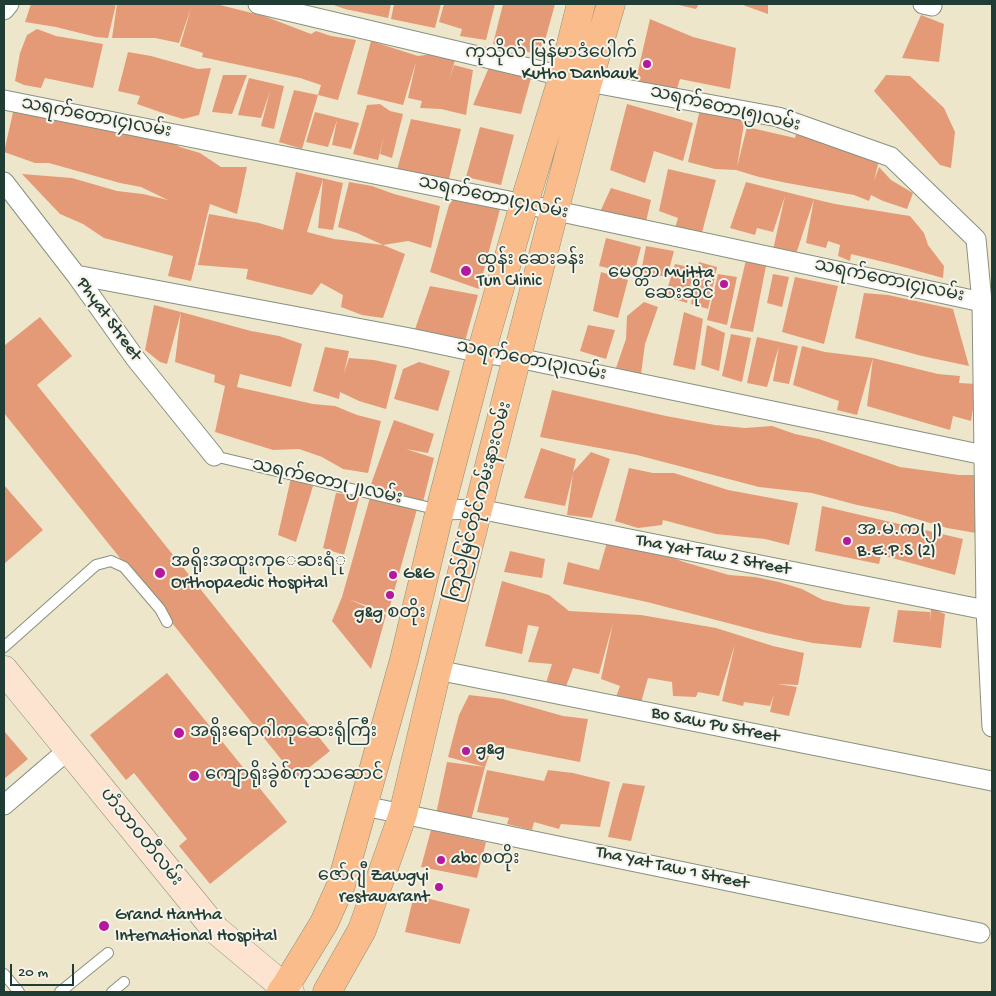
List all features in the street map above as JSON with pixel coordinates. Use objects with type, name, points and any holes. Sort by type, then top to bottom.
[{"type":"main road","name":"ကြည်မြင်တိုင်ကမ်းနားလမ်း","points":[[327,992],[362,930],[403,814],[437,670],[554,212],[575,79],[580,4]]},
{"type":"main road","name":"ကြည်မြင်တိုင်ကမ်းနားလမ်း","points":[[286,991],[324,923],[341,885],[404,660],[440,510],[481,353],[524,204],[575,79],[611,4]]},
{"type":"main road","name":"ဟံသာဝတီလမ်း","points":[[4,670],[216,930],[286,991]]},
{"type":"street","points":[[4,10],[9,4]]},
{"type":"street","name":"သရက်တော(၅)လမ်း","points":[[258,4],[575,79],[778,117],[891,157],[976,239],[982,302],[987,464],[986,610],[992,727]]},
{"type":"street","name":"သရက်တော(၄)လမ်း","points":[[4,100],[524,204],[554,212],[982,302]]},
{"type":"street","name":"Phyat Street","points":[[4,182],[76,275],[135,358],[214,456]]},
{"type":"street","name":"သရက်တော(၃)လမ်း","points":[[76,275],[481,353],[518,358],[987,464]]},
{"type":"street","name":"Tha Yat Taw 2 Street","points":[[440,510],[479,509],[986,610]]},
{"type":"street","name":"Bo Saw Pu Street","points":[[437,670],[992,781]]},
{"type":"street","points":[[4,804],[68,750]]},
{"type":"street","name":"Tha Yat Taw 1 Street","points":[[364,806],[980,933]]},
{"type":"lane","name":"သရက်တော(၂)လမ်း","points":[[214,456],[440,510]]},
{"type":"lane","points":[[4,648],[96,565],[111,560],[124,567],[160,609],[167,622]]},
{"type":"lane","points":[[60,992],[108,953]]},
{"type":"lane","points":[[4,974],[19,992]]},
{"type":"lane","points":[[112,992],[124,982]]},
{"type":"building","points":[[31,4],[116,4],[108,38],[25,22]]},
{"type":"building","points":[[117,4],[216,4],[264,16],[311,34],[316,31],[331,36],[356,40],[338,100],[318,95],[321,85],[300,78],[202,57],[203,53],[180,46],[191,8],[179,43],[155,38],[112,38]]},
{"type":"building","points":[[331,4],[391,4],[388,18],[345,9]]},
{"type":"building","points":[[394,4],[441,4],[435,28],[391,19]]},
{"type":"building","points":[[444,4],[495,4],[486,40],[460,36],[462,29],[439,22]]},
{"type":"building","points":[[503,4],[555,4],[541,55],[493,44]]},
{"type":"building","points":[[674,4],[699,4],[696,9]]},
{"type":"building","points":[[768,4],[768,14],[743,5]]},
{"type":"building","points":[[921,15],[944,24],[939,62],[902,58]]},
{"type":"building","points":[[650,19],[693,37],[736,48],[730,89],[680,79],[676,92],[634,88]]},
{"type":"building","points":[[37,29],[56,36],[103,44],[93,88],[45,78],[41,88],[24,85],[15,81],[20,53],[27,35]]},
{"type":"building","points":[[371,41],[418,56],[433,54],[455,60],[448,84],[454,65],[473,70],[466,115],[441,109],[420,108],[422,101],[408,98],[416,62],[403,105],[357,94]]},
{"type":"building","points":[[128,52],[151,56],[198,69],[211,68],[199,115],[183,119],[137,104],[140,96],[118,91]]},
{"type":"building","points":[[490,65],[531,78],[521,114],[473,105]]},
{"type":"building","points":[[223,75],[247,75],[232,114],[212,112]]},
{"type":"building","points":[[886,75],[910,76],[944,108],[955,132],[951,168],[940,165],[874,91]]},
{"type":"building","points":[[249,78],[284,86],[274,129],[261,126],[270,91],[261,118],[238,115]]},
{"type":"building","points":[[294,90],[318,95],[302,149],[279,142]]},
{"type":"building","points":[[380,104],[390,111],[403,114],[392,158],[380,154],[384,136],[378,160],[353,154],[367,105]]},
{"type":"building","points":[[627,104],[693,123],[683,161],[654,151],[645,183],[610,170]]},
{"type":"building","points":[[14,108],[157,134],[180,147],[200,153],[221,167],[247,167],[237,214],[210,204],[191,281],[168,276],[173,256],[104,238],[83,224],[60,214],[22,174],[72,178],[117,191],[143,194],[168,200],[141,187],[49,163],[35,163],[4,152]]},
{"type":"building","points":[[700,109],[745,117],[737,167],[747,127],[795,138],[796,134],[822,138],[879,160],[874,181],[879,167],[891,180],[913,193],[907,209],[871,195],[869,201],[854,195],[787,183],[736,170],[715,169],[688,162]]},
{"type":"building","points":[[315,112],[359,123],[351,149],[332,145],[337,120],[328,147],[306,142]]},
{"type":"building","points":[[411,119],[461,129],[449,179],[397,170]]},
{"type":"building","points":[[480,127],[514,135],[501,185],[466,177]]},
{"type":"building","points":[[668,169],[716,180],[701,236],[675,228],[678,218],[659,211]]},
{"type":"building","points":[[296,172],[343,183],[333,230],[318,228],[323,179],[307,232],[334,239],[383,245],[405,254],[383,318],[362,315],[341,307],[343,295],[321,283],[312,295],[246,279],[248,269],[198,265],[209,214],[259,223],[283,230]]},
{"type":"building","points":[[349,182],[372,186],[440,206],[431,248],[408,241],[383,245],[338,227]]},
{"type":"building","points":[[746,182],[814,199],[796,254],[773,250],[785,196],[773,232],[757,228],[755,235],[730,228]]},
{"type":"building","points":[[611,188],[651,200],[645,226],[599,214]]},
{"type":"building","points":[[455,197],[500,209],[479,289],[430,272],[449,205]]},
{"type":"building","points":[[814,199],[910,216],[924,233],[928,245],[944,266],[943,278],[851,254],[850,261],[838,256],[840,245],[828,241],[826,248],[806,243]]},
{"type":"building","points":[[606,238],[641,247],[634,274],[599,266]]},
{"type":"building","points":[[646,246],[674,251],[667,277],[641,272]]},
{"type":"building","points":[[746,260],[766,266],[753,332],[730,328]]},
{"type":"building","points":[[699,262],[717,267],[708,309],[691,304]]},
{"type":"building","points":[[675,264],[694,268],[687,303],[665,296]]},
{"type":"building","points":[[601,272],[628,280],[618,318],[593,311]]},
{"type":"building","points":[[718,274],[737,277],[727,325],[707,320]]},
{"type":"building","points":[[773,274],[789,277],[782,307],[767,303]]},
{"type":"building","points":[[795,277],[838,286],[824,344],[782,332]]},
{"type":"building","points":[[430,286],[478,295],[465,341],[413,335]]},
{"type":"building","points":[[864,293],[888,295],[953,309],[969,366],[855,338]]},
{"type":"building","points":[[644,302],[658,307],[645,344],[641,374],[616,368],[626,339],[627,316]]},
{"type":"building","points":[[154,305],[181,312],[167,364],[160,362],[145,350]]},
{"type":"building","points":[[181,312],[251,331],[279,336],[302,344],[291,387],[240,374],[237,387],[313,404],[335,406],[357,415],[381,421],[368,473],[343,469],[322,457],[299,449],[273,450],[215,432],[225,386],[214,382],[215,375],[175,362]]},
{"type":"building","points":[[684,312],[703,319],[695,370],[673,365]]},
{"type":"building","name":"အရိုးအထူးကုေဆးရံု Orthopaedic Hospital","points":[[40,317],[72,356],[37,385],[330,751],[296,778],[4,413],[4,344]]},
{"type":"building","points":[[588,325],[615,330],[606,359],[580,351]]},
{"type":"building","points":[[707,325],[725,333],[719,371],[701,365]]},
{"type":"building","points":[[731,334],[751,338],[742,382],[722,376]]},
{"type":"building","points":[[757,337],[798,346],[789,384],[773,381],[779,346],[767,387],[747,383]]},
{"type":"building","points":[[802,346],[825,352],[873,358],[857,415],[837,410],[839,401],[793,385]]},
{"type":"building","points":[[325,347],[349,351],[344,373],[349,358],[374,360],[397,365],[386,409],[359,401],[340,392],[339,399],[313,391]]},
{"type":"building","points":[[873,358],[938,374],[960,376],[959,383],[977,384],[971,421],[953,416],[950,430],[867,406]]},
{"type":"building","points":[[419,362],[450,371],[438,411],[394,399],[403,369]]},
{"type":"building","points":[[552,390],[715,425],[745,428],[772,426],[795,434],[819,439],[900,467],[959,475],[976,475],[976,533],[947,528],[893,512],[812,493],[759,487],[637,455],[540,437]]},
{"type":"building","points":[[394,420],[434,434],[428,453],[406,449],[434,458],[422,506],[370,487]]},
{"type":"building","points":[[541,448],[576,459],[573,472],[591,452],[610,459],[592,518],[567,515],[573,474],[565,506],[524,498]]},
{"type":"building","points":[[629,468],[653,473],[674,473],[728,490],[798,503],[789,545],[765,539],[716,534],[663,520],[662,525],[638,528],[615,521]]},
{"type":"building","points":[[291,478],[313,486],[296,542],[278,535]]},
{"type":"building","points":[[4,485],[43,530],[4,564]]},
{"type":"building","points":[[336,493],[360,495],[344,555],[323,548]]},
{"type":"building","points":[[371,494],[417,509],[388,613],[348,599],[386,615],[371,669],[332,621],[342,597]]},
{"type":"building","points":[[822,506],[963,539],[955,575],[881,555],[879,564],[815,551]]},
{"type":"building","points":[[607,542],[658,552],[684,562],[729,575],[755,577],[779,582],[802,589],[823,600],[846,605],[870,607],[861,648],[813,643],[766,633],[647,602],[563,584],[568,562],[599,570]]},
{"type":"building","points":[[510,551],[545,559],[542,578],[504,572]]},
{"type":"building","points":[[502,581],[549,595],[569,611],[641,615],[716,628],[773,646],[804,653],[798,685],[778,684],[797,687],[789,716],[770,712],[774,694],[770,706],[744,702],[743,706],[722,701],[735,644],[719,696],[698,692],[696,697],[673,696],[672,682],[648,678],[640,706],[616,697],[620,686],[601,679],[613,623],[599,674],[573,668],[565,689],[546,683],[552,664],[528,662],[539,627],[528,625],[522,654],[485,646]]},
{"type":"building","points":[[931,608],[945,614],[941,648],[893,642],[898,610],[930,612],[930,621]]},
{"type":"building","name":"ကျောရိုးခွဲစ်ကုသဆောင်","points":[[167,673],[287,822],[210,884],[179,846],[187,839],[134,773],[126,780],[90,735]]},
{"type":"building","points":[[469,695],[503,699],[563,716],[588,719],[580,762],[493,745],[485,767],[448,757],[459,715]]},
{"type":"building","points":[[4,731],[28,759],[4,779]]},
{"type":"building","points":[[447,762],[485,767],[470,824],[436,814]]},
{"type":"building","points":[[487,770],[544,781],[548,770],[573,773],[610,782],[600,827],[561,824],[559,829],[534,822],[532,830],[507,824],[509,818],[477,812]]},
{"type":"building","points":[[623,783],[645,786],[631,841],[608,837]]},
{"type":"building","points":[[431,830],[486,842],[477,878],[421,867]]},
{"type":"building","points":[[414,895],[470,909],[460,944],[405,932]]},
{"type":"place","name":"ကုသိုလ် မြန်မာဒံပေါက် Kutho Danbauk","points":[[647,64]]},
{"type":"place","name":"ထွန်း ဆေးခန်း Tun Clinic","points":[[466,271]]},
{"type":"place","name":"မေတ္တာ Myitta ဆေးဆိုင်","points":[[724,284]]},
{"type":"place","name":"အ.မ.က(၂) B.E.P.S (2)","points":[[847,541]]},
{"type":"place","name":"အရိုးအထူးကုေဆးရံု Orthopaedic Hospital","points":[[160,573]]},
{"type":"place","name":"G&G","points":[[393,575]]},
{"type":"place","name":"g&g စတိုး","points":[[390,595]]},
{"type":"place","name":"အရိုးရောဂါကုဆေးရုံကြီး","points":[[179,733]]},
{"type":"place","name":"g&g","points":[[466,751]]},
{"type":"place","name":"ကျောရိုးခွဲစ်ကုသဆောင်","points":[[194,776]]},
{"type":"place","name":"abc စတိုး","points":[[441,860]]},
{"type":"place","name":"ဇော်ဂျီ Zawgyi restauarant","points":[[439,887]]},
{"type":"place","name":"Grand Hantha International Hospital","points":[[104,926]]}]
